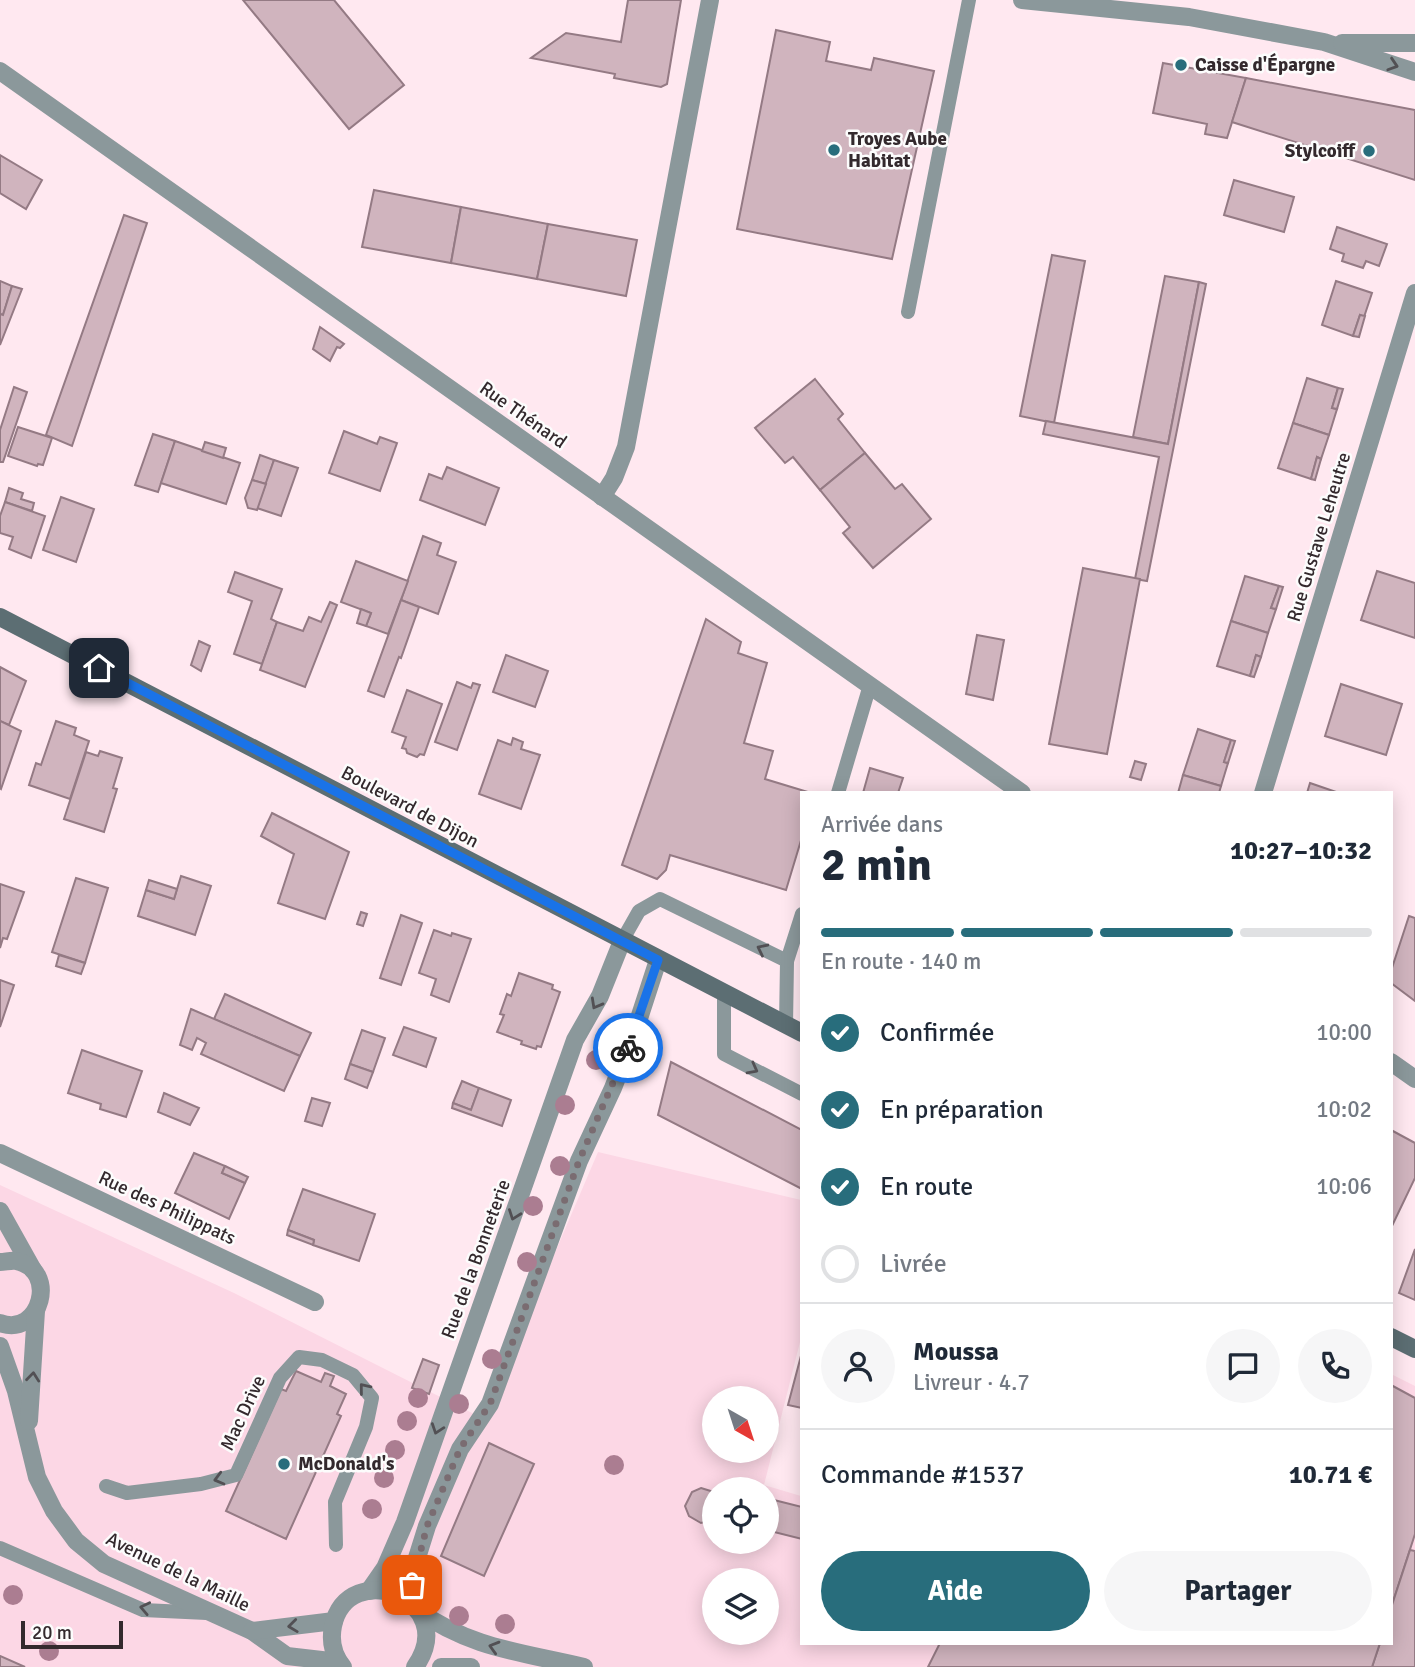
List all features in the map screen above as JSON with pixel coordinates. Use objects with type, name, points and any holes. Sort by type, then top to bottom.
[{"type":"main road","name":"Boulevard de Dijon","points":[[0,617],[794,1029]]},
{"type":"main road","points":[[1393,1338],[1415,1349]]},
{"type":"street","points":[[602,497],[614,478],[626,447],[710,0]]},
{"type":"street","points":[[1022,0],[1190,9],[1324,43],[1415,72]]},
{"type":"street","points":[[1324,43],[1415,43]]},
{"type":"street","name":"Rue Thénard","points":[[0,71],[1019,791]]},
{"type":"street","name":"Rue Gustave Leheutre","points":[[1264,791],[1415,293]]},
{"type":"street","name":"Rue de la Bonneterie","points":[[369,1591],[385,1568],[405,1522],[575,1040],[600,996],[622,941]]},
{"type":"street","points":[[415,1667],[422,1656],[426,1640],[425,1624],[414,1605],[416,1561],[427,1526],[460,1449],[490,1404],[579,1161],[613,1088],[634,1034],[658,960]]},
{"type":"street","points":[[1393,1063],[1415,1079]]},
{"type":"street","name":"Rue des Philippats","points":[[0,1153],[315,1302]]},
{"type":"street","name":"Avenue de la Maille","points":[[0,1211],[42,1288],[36,1311],[28,1442]]},
{"type":"street","points":[[0,1262],[17,1261],[33,1270]]},
{"type":"street","points":[[0,1323],[6,1325],[23,1322],[36,1311]]},
{"type":"street","name":"Avenue de la Maille","points":[[0,1346],[16,1391],[37,1477],[54,1511],[76,1541],[104,1564],[251,1631],[287,1656],[341,1664]]},
{"type":"street","points":[[341,1664],[333,1649],[334,1621],[347,1602],[369,1591],[391,1592],[414,1605],[437,1624],[468,1639],[520,1654],[584,1667]]},
{"type":"street","name":"Avenue de la Maille","points":[[251,1631],[334,1621]]},
{"type":"street","points":[[441,1667],[471,1667]]},
{"type":"lane","points":[[908,312],[970,0]]},
{"type":"lane","points":[[839,791],[870,685]]},
{"type":"lane","points":[[622,941],[639,911],[660,899],[787,961]]},
{"type":"lane","points":[[794,1029],[787,961],[800,920]]},
{"type":"lane","points":[[724,993],[724,1054],[800,1093]]},
{"type":"lane","name":"Mac Drive","points":[[106,1486],[127,1493],[201,1484],[236,1475],[280,1378],[299,1357],[322,1360],[353,1375],[372,1398],[366,1427],[335,1502],[336,1545]]},
{"type":"lane","points":[[4,1549],[143,1610],[212,1614]]},
{"type":"shaded area","points":[[598,1152],[800,1200],[800,1342],[779,1425],[779,1386],[702,1386],[702,1463],[770,1463],[766,1477],[702,1477],[702,1554],[779,1554],[779,1489],[800,1496],[800,1645],[1393,1645],[1393,1375],[1415,1386],[1415,1667],[0,1667],[0,1185],[234,1293],[484,1419]]},
{"type":"building","points":[[243,0],[334,0],[404,85],[349,129]]},
{"type":"building","points":[[628,0],[681,0],[667,84],[661,87],[614,78],[615,74],[531,58],[566,33],[621,42]]},
{"type":"building","name":"Troyes Aube Habitat","points":[[776,30],[830,42],[826,61],[871,70],[874,58],[934,71],[892,259],[737,229]]},
{"type":"building","points":[[1163,63],[1246,78],[1227,138],[1205,134],[1207,124],[1153,113]]},
{"type":"building","name":"Stylcoiff","points":[[1246,78],[1415,110],[1415,180],[1232,122]]},
{"type":"building","points":[[0,155],[42,180],[26,209],[0,193]]},
{"type":"building","points":[[1234,180],[1294,197],[1284,232],[1224,215]]},
{"type":"building","points":[[374,190],[461,207],[451,263],[362,247]]},
{"type":"building","points":[[461,207],[548,224],[537,279],[451,263]]},
{"type":"building","points":[[124,215],[147,223],[72,446],[46,435]]},
{"type":"building","points":[[548,224],[637,240],[626,296],[537,279]]},
{"type":"building","points":[[1337,227],[1387,244],[1379,266],[1366,261],[1363,268],[1342,261],[1344,254],[1330,249]]},
{"type":"building","points":[[1052,255],[1085,261],[1054,423],[1020,416]]},
{"type":"building","points":[[1165,276],[1199,282],[1168,444],[1133,437]]},
{"type":"building","points":[[0,281],[12,286],[3,315],[0,314]]},
{"type":"building","points":[[1336,281],[1372,293],[1364,317],[1360,315],[1353,336],[1322,325]]},
{"type":"building","points":[[1199,282],[1206,284],[1147,581],[1135,579],[1159,457],[1043,434],[1046,421],[1168,444]]},
{"type":"building","points":[[12,286],[22,289],[0,345],[0,314],[3,315]]},
{"type":"building","points":[[1360,315],[1365,316],[1359,337],[1353,336]]},
{"type":"building","points":[[320,327],[344,344],[340,348],[337,347],[330,361],[313,349]]},
{"type":"building","points":[[1307,378],[1338,388],[1332,408],[1337,409],[1329,435],[1293,423]]},
{"type":"building","points":[[815,379],[843,414],[838,419],[865,453],[820,490],[793,457],[785,463],[755,428]]},
{"type":"building","points":[[14,387],[27,392],[3,462],[0,462],[0,430]]},
{"type":"building","points":[[1338,388],[1343,389],[1337,409],[1332,408]]},
{"type":"building","points":[[1293,423],[1329,435],[1321,459],[1317,457],[1311,479],[1278,468]]},
{"type":"building","points":[[18,427],[52,438],[43,465],[37,466],[8,456]]},
{"type":"building","points":[[344,431],[377,444],[380,437],[397,443],[380,491],[329,473]]},
{"type":"building","points":[[153,434],[175,441],[158,492],[135,485]]},
{"type":"building","points":[[175,441],[240,463],[226,504],[161,483]]},
{"type":"building","points":[[205,442],[226,448],[223,458],[202,451]]},
{"type":"building","points":[[865,453],[895,489],[902,484],[931,519],[873,568],[843,533],[850,527],[820,490]]},
{"type":"building","points":[[260,455],[274,460],[266,484],[252,480]]},
{"type":"building","points":[[1317,457],[1321,459],[1315,480],[1311,479]]},
{"type":"building","points":[[274,460],[298,468],[281,516],[257,508]]},
{"type":"building","points":[[447,467],[499,488],[485,525],[420,500],[429,474],[442,479]]},
{"type":"building","points":[[252,480],[266,484],[257,510],[248,508],[245,498]]},
{"type":"building","points":[[9,488],[23,493],[21,499],[34,503],[32,511],[5,502]]},
{"type":"building","points":[[61,497],[94,509],[76,562],[43,550]]},
{"type":"building","points":[[5,502],[45,516],[31,558],[9,549],[13,537],[0,533],[0,516]]},
{"type":"building","points":[[423,536],[441,543],[437,555],[456,562],[438,614],[401,600]]},
{"type":"building","points":[[356,561],[408,581],[388,634],[366,626],[371,613],[341,602]]},
{"type":"building","points":[[1083,568],[1140,579],[1107,754],[1049,744]]},
{"type":"building","points":[[1377,571],[1415,583],[1415,638],[1361,620]]},
{"type":"building","points":[[235,572],[282,589],[271,619],[277,622],[262,664],[234,654],[252,601],[228,592]]},
{"type":"building","points":[[1245,576],[1279,586],[1271,608],[1276,609],[1268,633],[1231,621]]},
{"type":"building","points":[[1279,586],[1283,587],[1276,609],[1271,608]]},
{"type":"building","points":[[401,600],[419,607],[384,697],[368,691]]},
{"type":"building","points":[[330,602],[337,605],[305,687],[260,670],[277,622],[303,631],[309,617],[321,622]]},
{"type":"building","points":[[361,609],[371,613],[366,626],[357,623]]},
{"type":"building","points":[[706,619],[741,642],[738,653],[767,663],[744,743],[773,751],[765,779],[804,791],[800,791],[800,844],[786,890],[670,855],[666,870],[657,879],[622,865]]},
{"type":"building","points":[[1231,621],[1268,633],[1261,657],[1256,655],[1250,676],[1217,666]]},
{"type":"building","points":[[977,635],[1004,640],[993,700],[966,694]]},
{"type":"building","points":[[199,641],[210,646],[201,671],[191,665]]},
{"type":"building","points":[[506,655],[548,671],[535,707],[493,692]]},
{"type":"building","points":[[1256,655],[1261,657],[1254,677],[1250,676]]},
{"type":"building","points":[[0,667],[26,681],[9,725],[0,721]]},
{"type":"building","points":[[457,682],[471,688],[473,683],[480,685],[457,750],[435,742]]},
{"type":"building","points":[[1341,684],[1402,704],[1386,755],[1325,736]]},
{"type":"building","points":[[407,690],[442,704],[424,755],[417,757],[402,748],[406,737],[392,732]]},
{"type":"building","points":[[0,721],[21,731],[1,789],[0,788]]},
{"type":"building","points":[[56,721],[76,728],[74,735],[89,741],[70,799],[29,785],[36,763],[41,765]]},
{"type":"building","points":[[1198,729],[1231,740],[1224,762],[1228,763],[1221,786],[1183,775]]},
{"type":"building","points":[[513,738],[523,742],[521,749],[540,755],[521,809],[479,794],[498,740],[511,745]]},
{"type":"building","points":[[1231,740],[1235,741],[1228,763],[1224,762]]},
{"type":"building","points":[[100,751],[122,758],[113,788],[117,789],[104,832],[64,819],[86,752],[98,756]]},
{"type":"building","points":[[1135,761],[1146,764],[1141,780],[1130,777]]},
{"type":"building","points":[[870,768],[903,778],[899,791],[864,791]]},
{"type":"building","points":[[1183,775],[1221,786],[1220,791],[1179,791]]},
{"type":"building","points":[[1310,783],[1333,791],[1308,791]]},
{"type":"building","points":[[272,813],[349,852],[325,919],[278,903],[294,854],[261,836]]},
{"type":"building","points":[[181,876],[211,886],[195,935],[138,916],[146,890],[174,899]]},
{"type":"building","points":[[76,878],[108,888],[85,963],[52,952]]},
{"type":"building","points":[[149,880],[177,889],[174,899],[146,890]]},
{"type":"building","points":[[0,884],[24,892],[7,939],[3,938],[0,948]]},
{"type":"building","points":[[361,912],[367,914],[363,926],[357,924]]},
{"type":"building","points":[[401,915],[422,923],[401,985],[380,978]]},
{"type":"building","points":[[1409,916],[1415,918],[1415,1001],[1393,984],[1393,965]]},
{"type":"building","points":[[434,930],[471,939],[449,1002],[431,995],[436,979],[419,973]]},
{"type":"building","points":[[59,955],[85,963],[81,974],[56,966]]},
{"type":"building","points":[[519,973],[553,985],[552,989],[560,992],[541,1047],[537,1046],[536,1049],[497,1032],[504,1015],[500,1014],[507,994],[511,996]]},
{"type":"building","points":[[0,980],[14,985],[0,1027]]},
{"type":"building","points":[[225,994],[311,1033],[300,1056],[214,1019]]},
{"type":"building","points":[[191,1009],[300,1056],[284,1091],[201,1054],[206,1043],[197,1038],[192,1050],[180,1045]]},
{"type":"building","points":[[404,1027],[436,1038],[426,1067],[393,1055]]},
{"type":"building","points":[[362,1030],[385,1038],[373,1072],[350,1064]]},
{"type":"building","points":[[82,1050],[142,1071],[126,1117],[100,1109],[101,1104],[68,1093]]},
{"type":"building","points":[[671,1062],[800,1129],[800,1188],[658,1115]]},
{"type":"building","points":[[350,1064],[373,1072],[367,1088],[345,1079]]},
{"type":"building","points":[[462,1081],[479,1088],[471,1110],[453,1103]]},
{"type":"building","points":[[479,1088],[511,1100],[502,1126],[452,1108],[453,1103],[471,1110]]},
{"type":"building","points":[[164,1093],[199,1108],[190,1125],[158,1112]]},
{"type":"building","points":[[312,1098],[330,1103],[322,1126],[305,1121]]},
{"type":"building","points":[[1393,1131],[1415,1143],[1415,1178],[1393,1224]]},
{"type":"building","points":[[194,1153],[225,1166],[222,1173],[245,1183],[229,1219],[175,1193]]},
{"type":"building","points":[[225,1166],[248,1177],[245,1183],[222,1173]]},
{"type":"building","points":[[303,1189],[375,1214],[359,1261],[313,1245],[314,1240],[288,1230]]},
{"type":"building","points":[[288,1230],[314,1240],[313,1245],[287,1235]]},
{"type":"building","points":[[1415,1249],[1415,1300],[1399,1293]]},
{"type":"building","points":[[423,1359],[439,1365],[429,1394],[412,1388]]},
{"type":"building","points":[[800,1360],[800,1408],[788,1405]]},
{"type":"building","name":"McDonald's","points":[[296,1371],[321,1382],[325,1373],[334,1376],[330,1386],[346,1394],[337,1414],[341,1416],[286,1539],[226,1511],[281,1389],[286,1391]]},
{"type":"building","points":[[1393,1386],[1415,1398],[1415,1534],[1393,1602]]},
{"type":"building","points":[[489,1443],[534,1464],[484,1576],[441,1556]]},
{"type":"building","points":[[702,1488],[702,1523],[689,1516],[685,1506],[692,1492]]},
{"type":"building","points":[[779,1501],[800,1506],[800,1538],[779,1533]]},
{"type":"building","points":[[1410,1550],[1415,1551],[1415,1667],[1372,1667],[1379,1645],[1393,1645],[1393,1602]]},
{"type":"building","points":[[939,1645],[1379,1645],[1372,1667],[928,1667]]},
{"type":"building","points":[[0,1656],[25,1667],[0,1667]]},
{"type":"way so far","points":[[412,1585],[427,1526],[460,1449],[490,1404],[579,1161],[613,1088],[628,1048]]},
{"type":"place","name":"Caisse d'Épargne","points":[[1181,65]]},
{"type":"place","name":"Troyes Aube Habitat","points":[[834,150]]},
{"type":"place","name":"Stylcoiff","points":[[1369,151]]},
{"type":"place","name":"McDonald's","points":[[284,1464]]},
{"type":"route","points":[[99,668],[658,960],[628,1048]]}]
